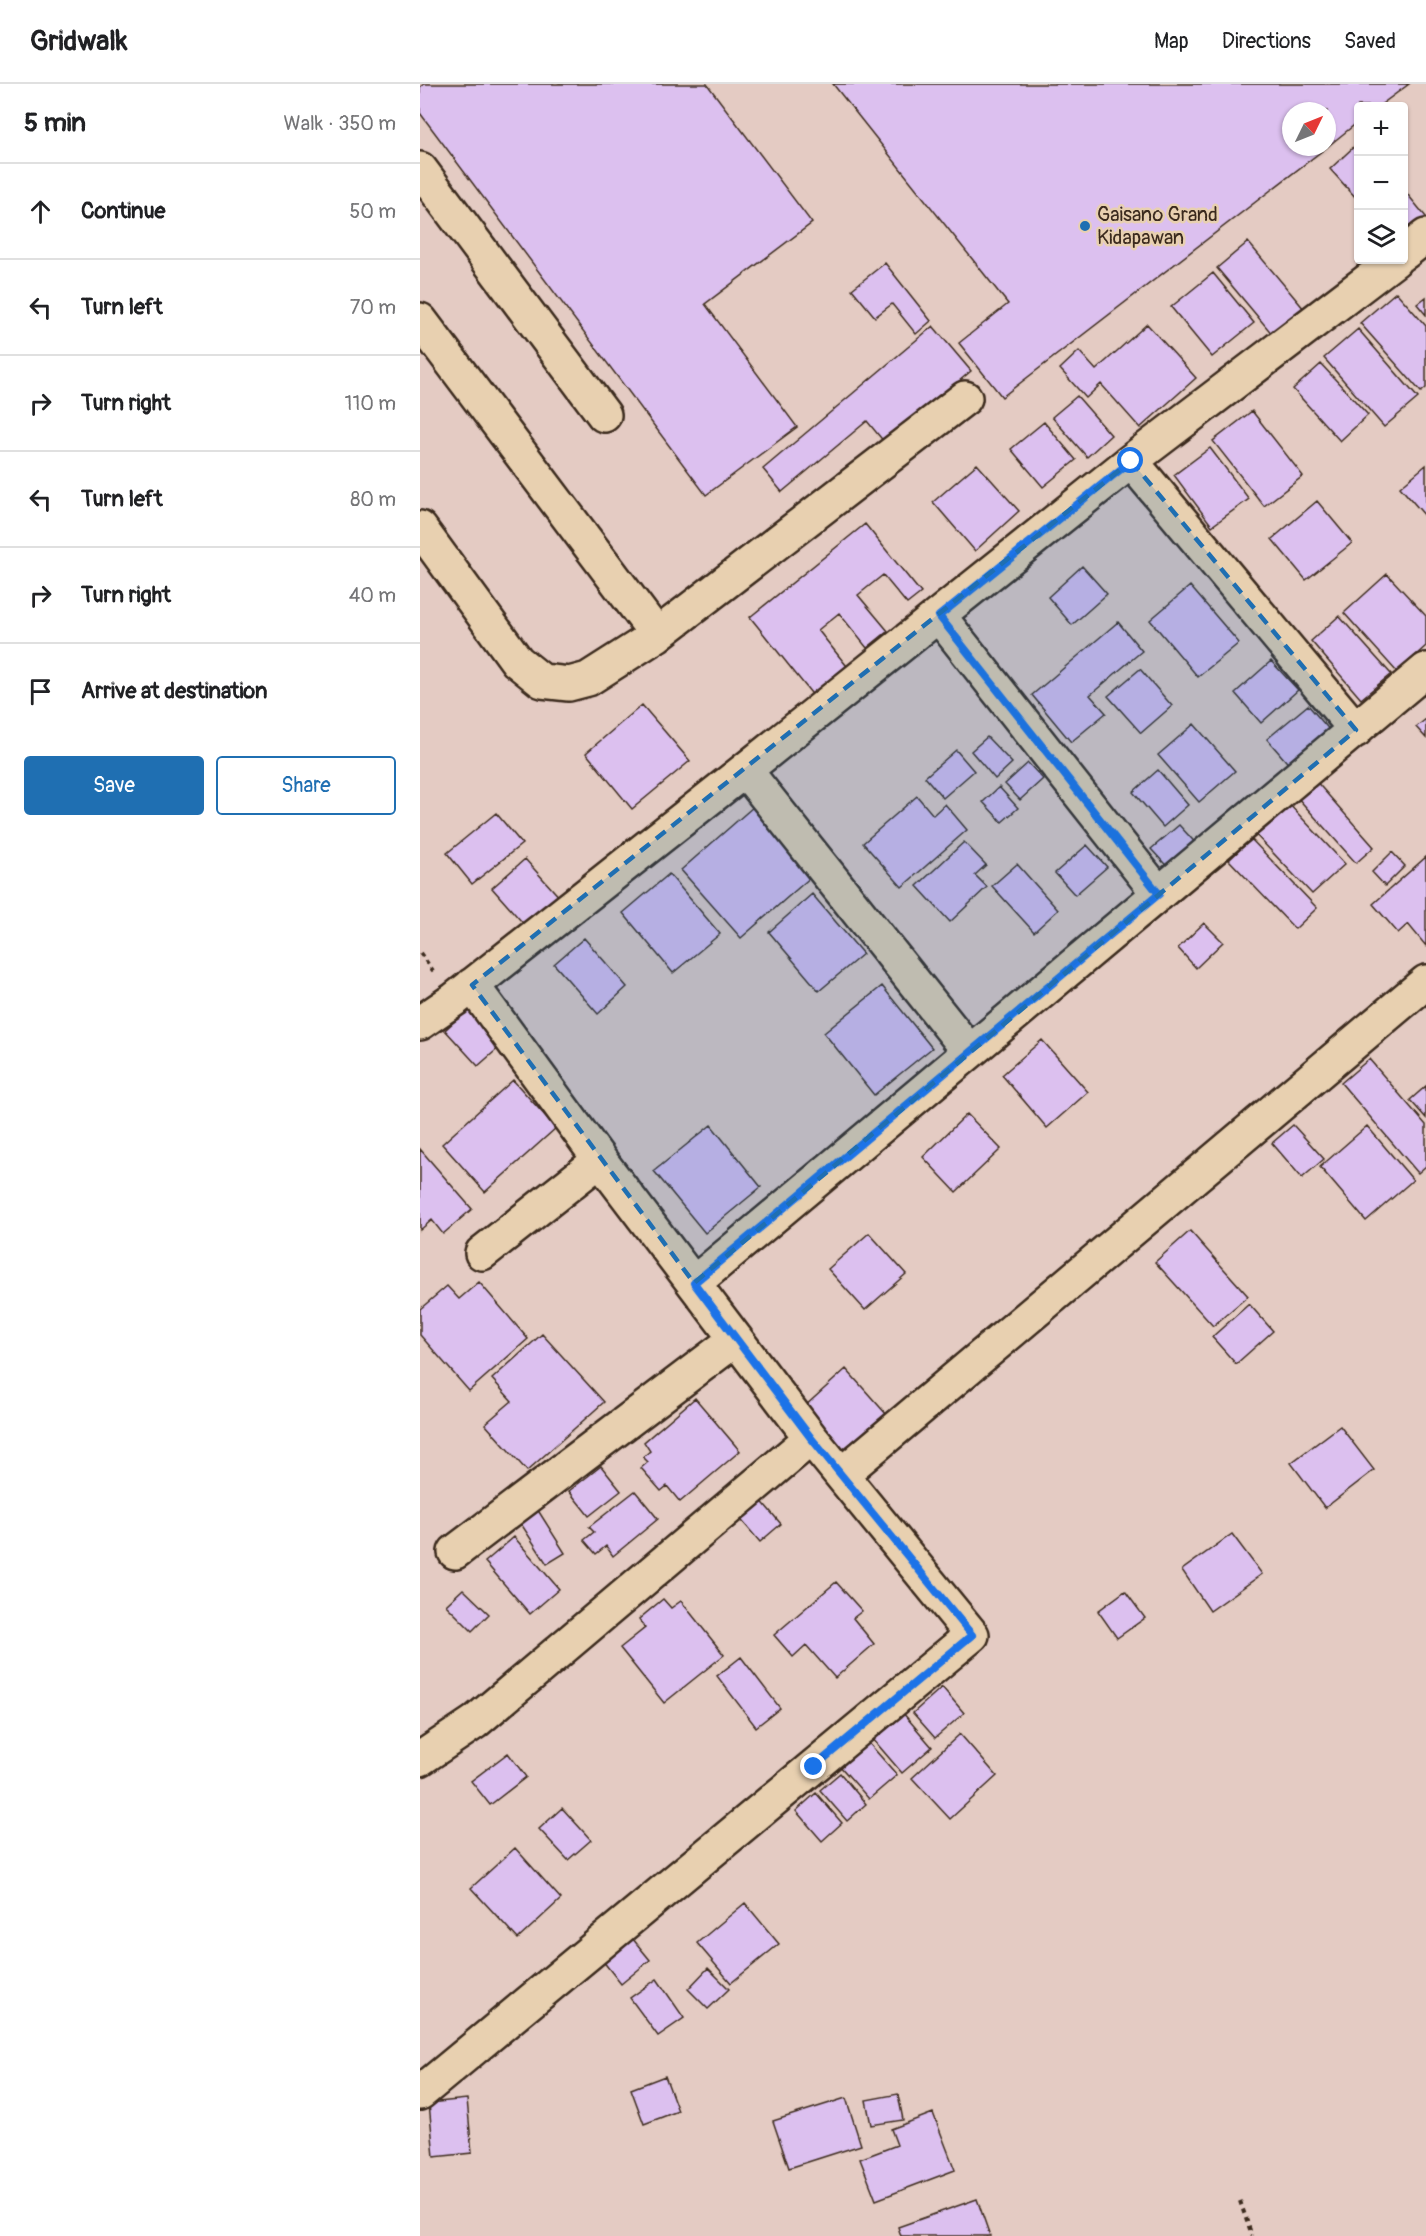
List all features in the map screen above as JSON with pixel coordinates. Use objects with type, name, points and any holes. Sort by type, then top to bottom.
[{"type":"street","points":[[420,169],[604,415]]},
{"type":"street","points":[[1408,250],[1426,236]]},
{"type":"street","points":[[420,1023],[472,986],[1131,461],[1390,264]]},
{"type":"street","points":[[420,320],[657,635]]},
{"type":"street","points":[[420,528],[517,661],[542,681],[569,684],[588,679],[657,635],[965,398]]},
{"type":"street","points":[[1131,461],[1356,730]]},
{"type":"street","points":[[939,616],[1159,894]]},
{"type":"street","points":[[694,1283],[1426,670]]},
{"type":"street","points":[[745,770],[969,1051]]},
{"type":"street","points":[[842,1474],[1426,982]]},
{"type":"street","points":[[420,2093],[972,1635],[811,1438],[600,1160],[472,986]]},
{"type":"street","points":[[482,1253],[600,1160]]},
{"type":"street","points":[[455,1552],[736,1339]]},
{"type":"street","points":[[420,1759],[475,1722],[811,1438]]},
{"type":"path","points":[[1240,2201],[1252,2236]]},
{"type":"highlighted area","points":[[1131,461],[1356,730],[694,1283],[472,985]]},
{"type":"building","points":[[424,84],[707,84],[812,223],[705,304],[797,427],[706,495],[420,113],[420,87]]},
{"type":"building","name":"Gaisano Grand Kidapawan","points":[[833,84],[1409,84],[1384,102],[1354,102],[1354,125],[1336,140],[1336,102],[1282,102],[1282,156],[1315,156],[1002,397],[959,343],[1008,304]]},
{"type":"building","points":[[1354,147],[1354,196],[1330,169]]},
{"type":"building","points":[[1408,195],[1426,217],[1426,222],[1408,238]]},
{"type":"building","points":[[1248,242],[1304,309],[1273,335],[1217,268]]},
{"type":"building","points":[[885,263],[931,321],[916,334],[892,304],[875,317],[852,289]]},
{"type":"building","points":[[1213,273],[1254,323],[1212,357],[1171,307]]},
{"type":"building","points":[[1396,292],[1426,326],[1426,388],[1421,392],[1360,323]]},
{"type":"building","points":[[1426,297],[1426,315],[1417,304]]},
{"type":"building","points":[[1147,324],[1196,378],[1140,428],[1101,384],[1086,398],[1060,369],[1079,351],[1096,370]]},
{"type":"building","points":[[933,326],[971,371],[885,443],[867,421],[782,492],[763,469]]},
{"type":"building","points":[[1358,329],[1418,398],[1384,427],[1324,358]]},
{"type":"building","points":[[1321,364],[1368,415],[1340,441],[1293,389]]},
{"type":"building","points":[[1077,396],[1111,435],[1087,457],[1052,417]]},
{"type":"building","points":[[1252,411],[1303,476],[1264,506],[1213,441]]},
{"type":"building","points":[[1044,422],[1076,460],[1043,487],[1011,449]]},
{"type":"building","points":[[1210,448],[1249,499],[1212,526],[1174,475]]},
{"type":"building","points":[[977,464],[1019,511],[975,551],[933,502]]},
{"type":"building","points":[[1426,465],[1426,517],[1400,487]]},
{"type":"building","points":[[1317,501],[1352,543],[1306,580],[1272,539]]},
{"type":"building","points":[[865,524],[921,593],[907,604],[883,575],[858,595],[888,631],[867,648],[839,613],[818,630],[850,670],[815,698],[750,617]]},
{"type":"building","points":[[1082,566],[1107,594],[1072,625],[1048,597]]},
{"type":"building","points":[[1387,574],[1426,616],[1426,646],[1397,672],[1344,613]]},
{"type":"building","points":[[1190,586],[1239,643],[1198,677],[1150,620]]},
{"type":"building","points":[[1339,616],[1391,674],[1361,699],[1311,641]]},
{"type":"building","points":[[1118,622],[1142,651],[1090,695],[1106,713],[1071,742],[1032,695]]},
{"type":"building","points":[[1271,661],[1298,690],[1261,723],[1235,693]]},
{"type":"building","points":[[1140,669],[1172,706],[1141,733],[1108,696]]},
{"type":"building","points":[[642,705],[690,761],[632,809],[586,753]]},
{"type":"building","points":[[1308,705],[1332,733],[1292,768],[1267,739]]},
{"type":"building","points":[[1426,719],[1426,738],[1416,727]]},
{"type":"building","points":[[1194,724],[1235,771],[1199,802],[1158,755]]},
{"type":"building","points":[[987,737],[1012,763],[995,779],[971,751]]},
{"type":"building","points":[[956,750],[974,771],[943,798],[925,777]]},
{"type":"building","points":[[1028,763],[1043,779],[1020,800],[1005,784]]},
{"type":"building","points":[[1158,770],[1188,805],[1163,827],[1133,792]]},
{"type":"building","points":[[1314,779],[1374,847],[1356,863],[1296,796]]},
{"type":"building","points":[[999,787],[1018,808],[1002,822],[983,802]]},
{"type":"building","points":[[917,796],[933,815],[945,804],[967,830],[902,887],[863,843]]},
{"type":"building","points":[[1288,803],[1345,864],[1312,894],[1255,834]]},
{"type":"building","points":[[753,807],[812,876],[741,938],[681,870]]},
{"type":"building","points":[[496,813],[522,844],[472,884],[447,853]]},
{"type":"building","points":[[1179,825],[1201,849],[1174,874],[1151,849]]},
{"type":"building","points":[[1251,839],[1317,908],[1295,929],[1229,860]]},
{"type":"building","points":[[964,842],[986,865],[975,875],[987,887],[950,922],[917,886]]},
{"type":"building","points":[[1087,845],[1107,867],[1075,895],[1055,873]]},
{"type":"building","points":[[1392,852],[1405,866],[1385,886],[1372,872]]},
{"type":"building","points":[[1426,857],[1426,946],[1408,924],[1398,933],[1373,904]]},
{"type":"building","points":[[525,859],[562,900],[529,930],[492,888]]},
{"type":"building","points":[[1017,864],[1058,910],[1034,932],[992,886]]},
{"type":"building","points":[[669,874],[720,934],[673,973],[623,913]]},
{"type":"building","points":[[812,894],[863,954],[819,991],[769,932]]},
{"type":"building","points":[[1204,923],[1223,942],[1196,968],[1178,948]]},
{"type":"building","points":[[584,938],[627,987],[598,1014],[554,964]]},
{"type":"building","points":[[882,986],[932,1048],[874,1095],[824,1033]]},
{"type":"building","points":[[469,1008],[502,1045],[478,1066],[445,1030]]},
{"type":"building","points":[[1042,1040],[1088,1092],[1047,1128],[1002,1075]]},
{"type":"building","points":[[1369,1059],[1426,1125],[1426,1166],[1418,1173],[1341,1083]]},
{"type":"building","points":[[513,1080],[556,1128],[485,1192],[442,1144]]},
{"type":"building","points":[[1426,1086],[1426,1118],[1410,1100]]},
{"type":"building","points":[[967,1114],[1001,1149],[956,1192],[923,1157]]},
{"type":"building","points":[[711,1125],[761,1187],[705,1233],[654,1171]]},
{"type":"building","points":[[1293,1125],[1324,1159],[1302,1178],[1272,1143]]},
{"type":"building","points":[[1367,1126],[1413,1180],[1366,1221],[1320,1167]]},
{"type":"building","points":[[420,1149],[472,1209],[443,1234],[432,1220],[420,1230]]},
{"type":"building","points":[[1190,1231],[1248,1296],[1213,1326],[1155,1262]]},
{"type":"building","points":[[869,1233],[906,1274],[865,1310],[828,1269]]},
{"type":"building","points":[[479,1282],[528,1339],[469,1391],[420,1335],[420,1309],[447,1286],[459,1299]]},
{"type":"building","points":[[1249,1304],[1273,1331],[1236,1364],[1212,1337]]},
{"type":"building","points":[[542,1334],[604,1402],[527,1471],[485,1424],[512,1401],[492,1379]]},
{"type":"building","points":[[846,1369],[887,1415],[845,1453],[804,1407]]},
{"type":"building","points":[[695,1398],[740,1451],[680,1502],[667,1486],[661,1491],[641,1468],[648,1462],[643,1457],[650,1451],[644,1442]]},
{"type":"building","points":[[1340,1426],[1374,1470],[1325,1508],[1291,1463]]},
{"type":"building","points":[[601,1466],[621,1491],[589,1516],[569,1491]]},
{"type":"building","points":[[635,1491],[658,1519],[613,1556],[606,1546],[596,1554],[584,1540],[594,1532],[589,1527]]},
{"type":"building","points":[[759,1498],[781,1524],[760,1542],[737,1515]]},
{"type":"building","points":[[534,1504],[565,1553],[547,1564],[516,1516]]},
{"type":"building","points":[[1232,1534],[1262,1574],[1210,1611],[1182,1570]]},
{"type":"building","points":[[514,1537],[559,1589],[530,1614],[485,1562]]},
{"type":"building","points":[[836,1582],[862,1611],[853,1618],[874,1644],[835,1678],[806,1645],[793,1657],[774,1635]]},
{"type":"building","points":[[463,1589],[489,1614],[472,1631],[446,1605]]},
{"type":"building","points":[[1125,1591],[1145,1618],[1117,1638],[1098,1611]]},
{"type":"building","points":[[663,1599],[671,1608],[681,1601],[724,1655],[664,1703],[620,1648],[645,1628],[639,1619]]},
{"type":"building","points":[[741,1657],[780,1708],[756,1727],[717,1676]]},
{"type":"building","points":[[942,1687],[964,1713],[935,1738],[913,1713]]},
{"type":"building","points":[[902,1712],[932,1747],[902,1773],[872,1738]]},
{"type":"building","points":[[960,1734],[997,1776],[950,1819],[912,1778]]},
{"type":"building","points":[[867,1741],[897,1775],[869,1799],[839,1765]]},
{"type":"building","points":[[508,1753],[526,1777],[490,1805],[471,1781]]},
{"type":"building","points":[[840,1773],[866,1804],[847,1821],[820,1790]]},
{"type":"building","points":[[816,1793],[842,1823],[822,1841],[796,1811]]},
{"type":"building","points":[[562,1808],[591,1840],[568,1860],[539,1829]]},
{"type":"building","points":[[515,1848],[561,1899],[518,1939],[471,1888]]},
{"type":"building","points":[[745,1903],[779,1944],[731,1983],[697,1943]]},
{"type":"building","points":[[628,1933],[650,1960],[621,1984],[599,1956]]},
{"type":"building","points":[[708,1968],[729,1989],[708,2009],[688,1989]]},
{"type":"building","points":[[657,1979],[684,2018],[658,2036],[630,1998]]},
{"type":"building","points":[[665,2076],[678,2111],[644,2124],[631,2089]]},
{"type":"building","points":[[898,2094],[903,2120],[871,2125],[866,2100]]},
{"type":"building","points":[[846,2098],[861,2145],[789,2168],[773,2121]]},
{"type":"building","points":[[467,2099],[472,2153],[434,2157],[429,2103]]},
{"type":"building","points":[[933,2113],[955,2170],[876,2200],[860,2159],[897,2145],[891,2129]]},
{"type":"building","points":[[977,2199],[990,2236],[901,2236],[898,2227]]},
{"type":"place","name":"Gaisano Grand Kidapawan","points":[[1085,226]]},
{"type":"route","points":[[814,1767],[972,1635],[811,1438],[694,1283],[1159,894],[939,616],[1131,461]]}]
